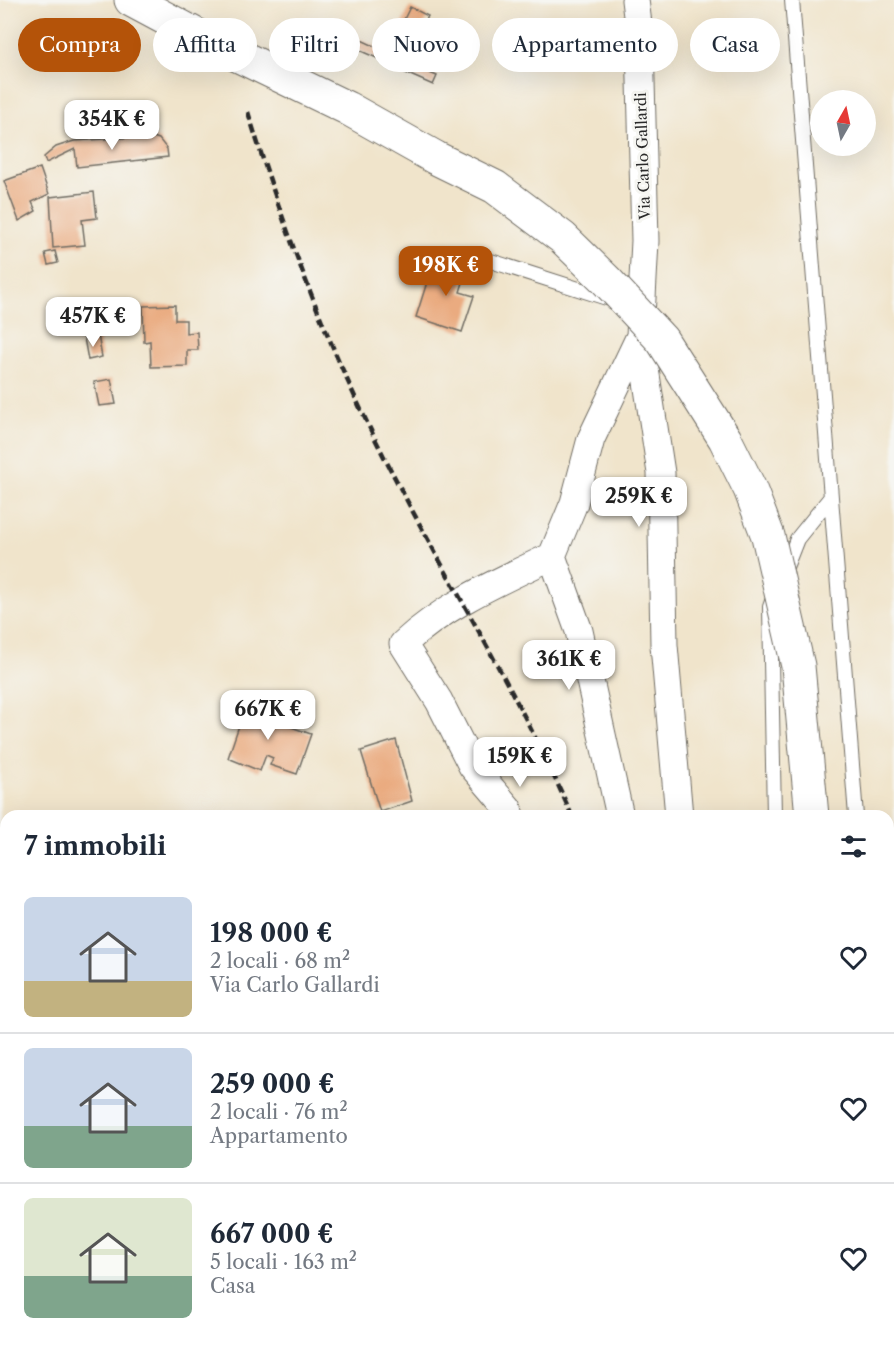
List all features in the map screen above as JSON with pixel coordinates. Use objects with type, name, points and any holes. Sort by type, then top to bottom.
[{"type":"highway","points":[[131,0],[204,39],[347,108],[436,158],[495,187],[562,238],[606,280],[662,340],[725,439],[750,489],[768,536],[798,666],[811,810]]},
{"type":"street","name":"Via Carlo Gallardi","points":[[635,0],[640,40],[645,241],[640,336]]},
{"type":"street","points":[[508,810],[472,766],[438,701],[403,644],[422,626],[445,611],[484,588],[552,556],[574,503],[591,438],[640,336]]},
{"type":"street","points":[[640,336],[661,473],[663,645],[677,810]]},
{"type":"street","points":[[552,556],[579,631],[619,810]]},
{"type":"lane","points":[[792,0],[856,810]]},
{"type":"lane","points":[[472,255],[585,293],[642,307]]},
{"type":"lane","points":[[774,810],[770,607],[797,539],[830,498]]},
{"type":"building","points":[[410,7],[428,16],[427,18],[405,18]]},
{"type":"building","points":[[360,39],[372,45],[372,56],[360,51]]},
{"type":"building","points":[[404,72],[427,72],[437,76],[433,85]]},
{"type":"building","points":[[150,136],[159,139],[167,149],[168,157],[77,167],[75,149],[46,163],[44,157],[56,147],[74,141]]},
{"type":"building","points":[[40,168],[49,194],[32,202],[36,211],[19,221],[4,181]]},
{"type":"building","points":[[94,192],[97,218],[82,220],[85,245],[53,248],[50,197]]},
{"type":"building","points":[[55,251],[58,263],[48,265],[45,253]]},
{"type":"building","points":[[434,260],[467,270],[460,292],[474,296],[462,332],[416,317]]},
{"type":"building","points":[[175,305],[175,320],[186,320],[186,333],[197,332],[198,350],[187,350],[187,366],[151,367],[150,341],[144,342],[143,306]]},
{"type":"building","points":[[98,335],[102,357],[88,360],[84,338]]},
{"type":"building","points":[[111,379],[116,404],[99,406],[94,382]]},
{"type":"building","points":[[247,702],[280,714],[277,722],[311,734],[297,774],[270,765],[273,758],[266,755],[260,771],[228,758]]},
{"type":"building","points":[[396,740],[412,801],[379,810],[361,751]]},
{"type":"railway","points":[[248,112],[297,256],[324,327],[355,397],[408,502],[521,709],[569,810]]}]
